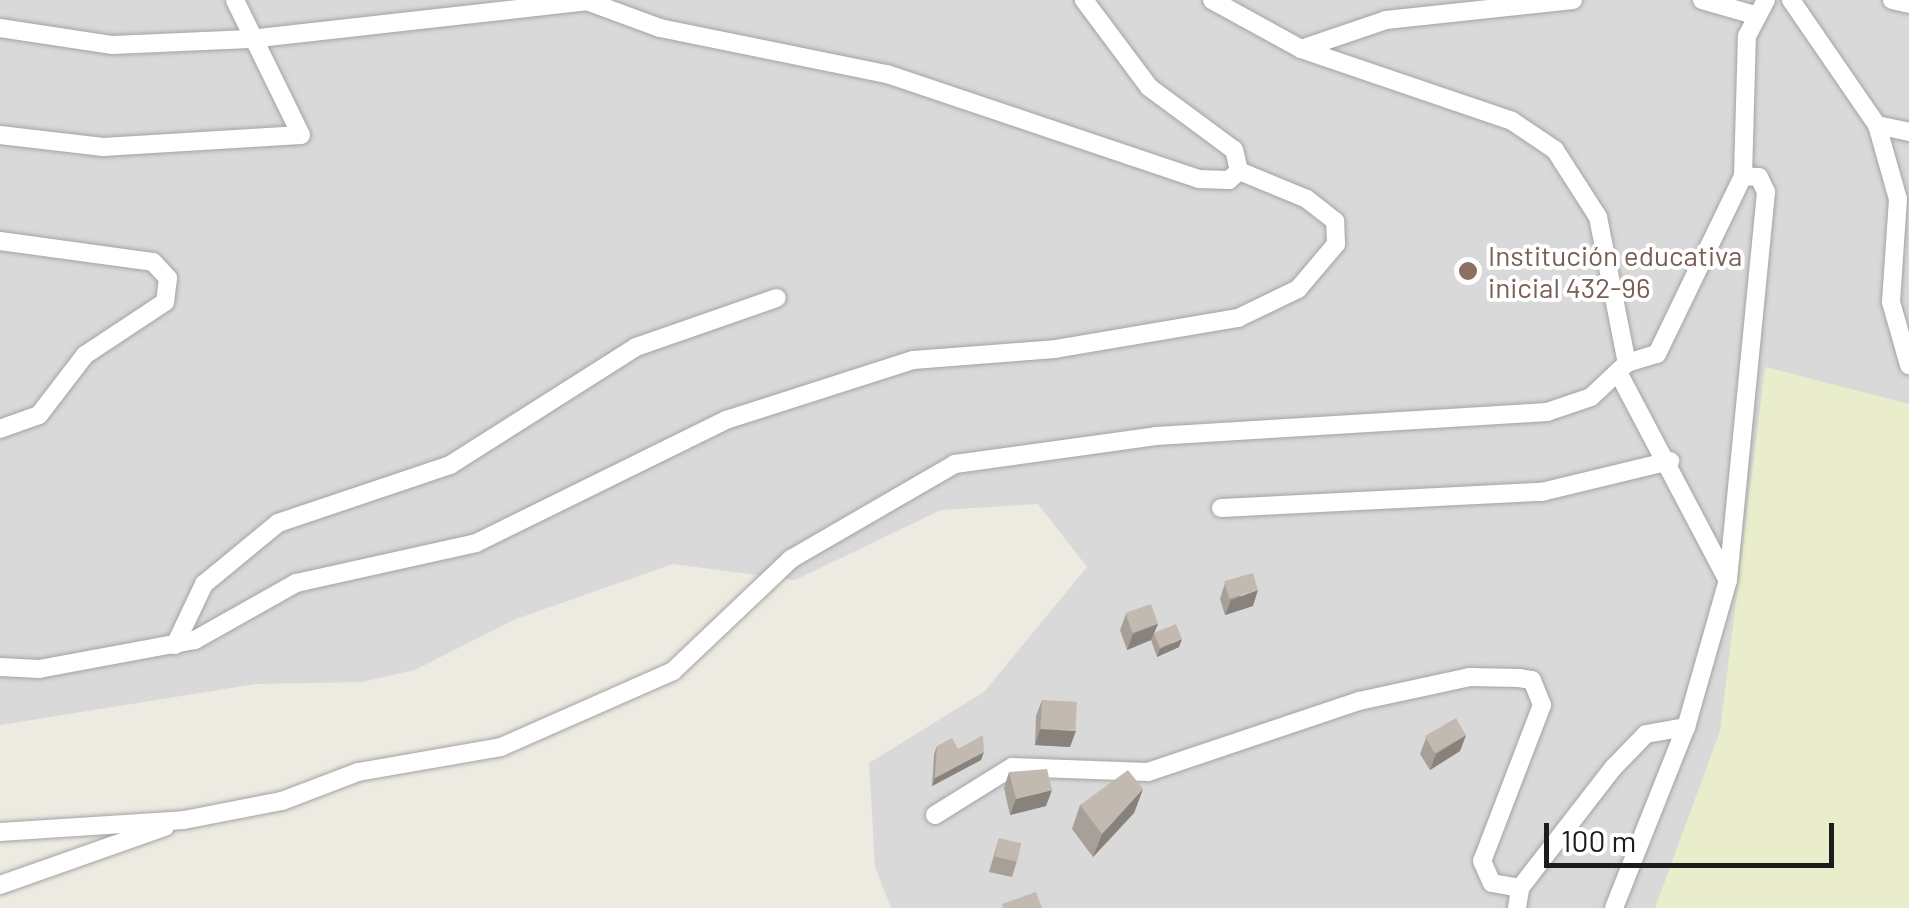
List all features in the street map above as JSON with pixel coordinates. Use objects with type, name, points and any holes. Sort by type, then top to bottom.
[{"type":"street","points":[[0,135],[102,147],[301,135],[250,39],[235,0]]},
{"type":"street","points":[[0,28],[113,45],[250,39],[419,7],[551,5],[602,0]]},
{"type":"street","points":[[1084,0],[1149,87],[1225,142],[1239,171]]},
{"type":"street","points":[[1212,0],[1301,49],[1512,120],[1554,150],[1598,218],[1623,370],[1728,580]]},
{"type":"street","points":[[1301,49],[1386,20],[1573,0]]},
{"type":"street","points":[[1702,0],[1751,14]]},
{"type":"street","points":[[0,832],[184,820],[282,802],[358,772],[502,747],[625,697],[673,672],[791,559],[956,464],[1156,436],[1548,412],[1657,354],[1743,176],[1751,14],[1766,0]]},
{"type":"street","points":[[1892,0],[1909,4]]},
{"type":"street","points":[[0,668],[175,645],[296,583],[516,527],[763,406],[914,360],[1055,350],[1238,318],[1298,289],[1336,244],[1334,221],[1306,199],[1239,171],[1199,179],[887,74],[660,28],[584,1]]},
{"type":"street","points":[[1802,2],[1877,125],[1898,199],[1891,302],[1909,364]]},
{"type":"street","points":[[1877,125],[1909,132]]},
{"type":"street","points":[[1614,908],[1686,727],[1728,580],[1765,209],[1758,177],[1743,176]]},
{"type":"street","points":[[0,240],[153,262],[168,278],[165,302],[85,356],[39,414],[0,429]]},
{"type":"street","points":[[175,645],[204,584],[278,523],[450,465],[636,347],[776,298]]},
{"type":"street","points":[[1220,508],[1542,492],[1670,461]]},
{"type":"street","points":[[935,815],[1012,767],[1148,772],[1359,702],[1470,677],[1519,678],[1532,680],[1542,705],[1482,861],[1492,883],[1520,888]]},
{"type":"street","points":[[1517,908],[1520,888],[1646,734],[1686,727]]},
{"type":"street","points":[[0,885],[184,820]]},
{"type":"shaded area","points":[[0,0],[1909,0],[1909,522],[1686,908],[891,908],[875,867],[869,763],[984,692],[1087,567],[1038,504],[941,510],[795,580],[673,564],[516,619],[415,670],[362,682],[256,684],[0,725]]},
{"type":"green space","points":[[1765,367],[1909,404],[1909,908],[1655,908],[1720,731]]},
{"type":"building","points":[[1253,573],[1258,590],[1229,599],[1224,581]]},
{"type":"building","points":[[1151,604],[1158,624],[1132,633],[1125,613]]},
{"type":"building","points":[[1176,624],[1182,639],[1160,648],[1154,633]]},
{"type":"building","points":[[1042,700],[1077,702],[1075,731],[1040,729]]},
{"type":"building","points":[[1456,718],[1466,735],[1435,753],[1425,736]]},
{"type":"building","points":[[983,735],[984,752],[935,778],[937,746],[952,738],[958,749]]},
{"type":"building","points":[[1047,769],[1052,790],[1016,799],[1009,772]]},
{"type":"building","points":[[1128,770],[1143,789],[1102,834],[1080,805]]},
{"type":"building","points":[[999,838],[1021,843],[1017,862],[995,857]]},
{"type":"building","points":[[1036,892],[1042,908],[1003,908],[1002,904]]},
{"type":"place","name":"Institución educativa inicial 432-96","points":[[1468,271]]}]
